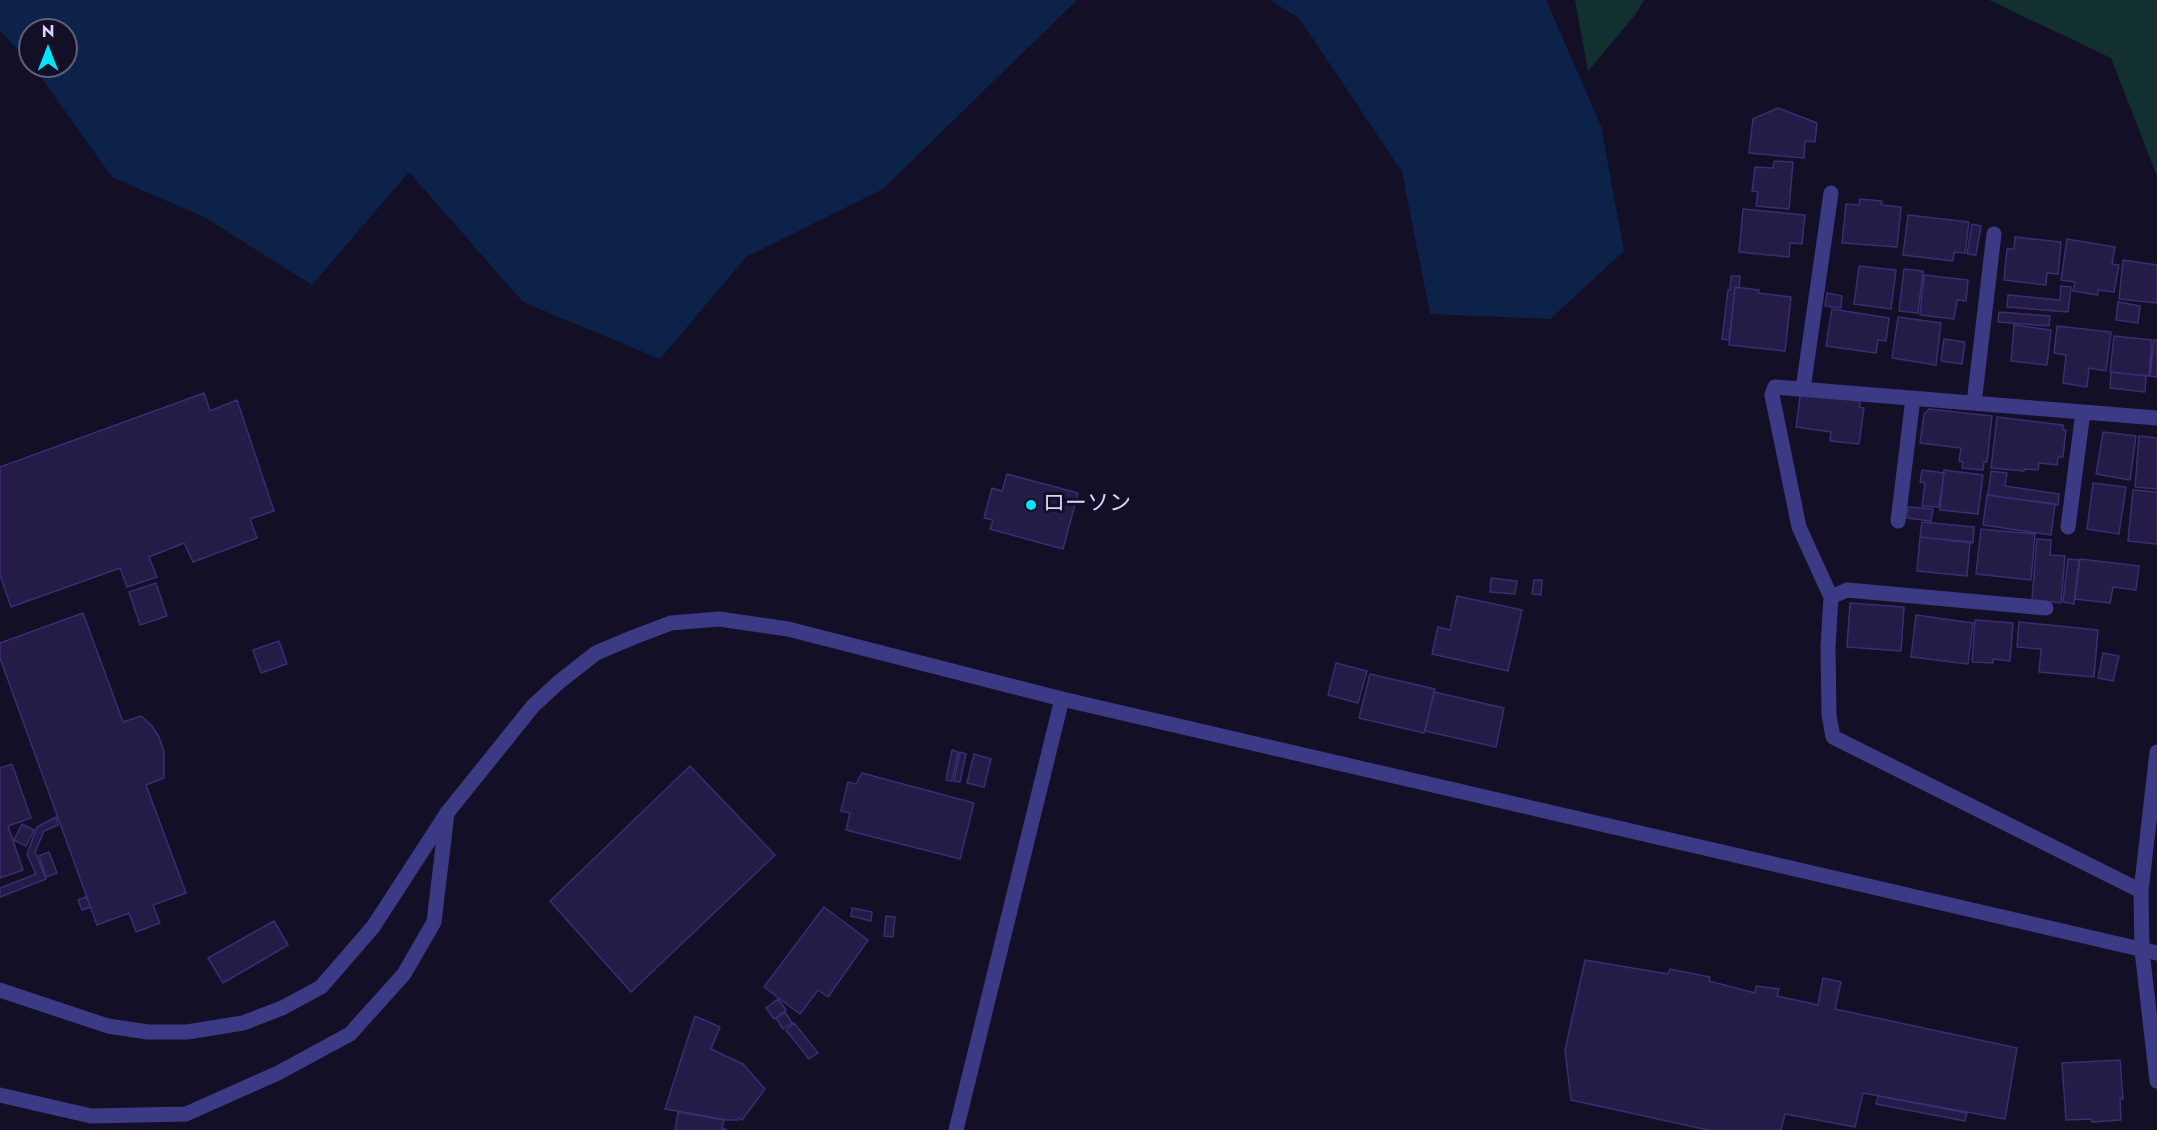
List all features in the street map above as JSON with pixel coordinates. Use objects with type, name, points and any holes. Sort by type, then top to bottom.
[{"type":"street","points":[[1803,389],[1832,193]]},
{"type":"street","points":[[1974,403],[1994,234]]},
{"type":"street","points":[[2141,891],[1833,737],[1829,715],[1828,647],[1832,597],[1799,527],[1772,395],[1775,387],[2157,418]]},
{"type":"street","points":[[1898,520],[1913,398]]},
{"type":"street","points":[[2068,527],[2083,412]]},
{"type":"street","points":[[1832,597],[1846,590],[2046,608]]},
{"type":"street","points":[[0,990],[108,1026],[148,1032],[187,1032],[243,1023],[282,1008],[321,987],[373,927],[447,813],[533,706],[559,682],[596,653],[671,623],[719,619],[789,629],[1062,699],[2150,952]]},
{"type":"street","points":[[956,1130],[1062,699]]},
{"type":"street","points":[[2157,752],[2141,891],[2150,952],[2157,1081]]},
{"type":"street","points":[[0,1095],[91,1116],[186,1114],[278,1073],[350,1034],[404,974],[434,922],[447,813]]},
{"type":"green space","points":[[1575,0],[1644,0],[1635,15],[1588,71]]},
{"type":"green space","points":[[1989,0],[2157,0],[2157,176],[2111,58]]},
{"type":"water","points":[[0,0],[1077,0],[883,189],[746,257],[660,359],[523,302],[409,172],[312,285],[204,217],[112,177],[42,78],[78,78],[78,18],[18,18],[18,50],[0,31]]},
{"type":"water","points":[[1270,0],[1546,0],[1601,126],[1624,251],[1550,319],[1430,314],[1402,172],[1299,18]]},
{"type":"building","points":[[1778,108],[1817,123],[1815,142],[1805,141],[1804,158],[1749,153],[1753,119]]},
{"type":"building","points":[[1774,161],[1793,162],[1789,209],[1756,206],[1758,192],[1752,191],[1755,167],[1773,168]]},
{"type":"building","points":[[1860,199],[1882,201],[1881,205],[1901,207],[1897,247],[1842,243],[1846,204],[1859,205]]},
{"type":"building","points":[[1743,209],[1805,215],[1802,244],[1790,243],[1789,257],[1739,252]]},
{"type":"building","points":[[1908,215],[1969,222],[1965,253],[1954,252],[1953,261],[1903,255]]},
{"type":"building","points":[[1972,224],[1981,226],[1976,255],[1967,254]]},
{"type":"building","points":[[2015,237],[2061,242],[2058,274],[2047,273],[2046,285],[2004,280],[2007,249],[2014,249]]},
{"type":"building","points":[[2067,239],[2115,247],[2112,264],[2119,265],[2114,292],[2098,290],[2098,295],[2073,291],[2075,282],[2061,280]]},
{"type":"building","points":[[2123,260],[2157,265],[2157,303],[2119,299]]},
{"type":"building","points":[[1859,266],[1896,270],[1891,309],[1854,304]]},
{"type":"building","points":[[1904,269],[1923,271],[1918,313],[1899,311]]},
{"type":"building","points":[[1924,275],[1968,280],[1966,301],[1957,300],[1954,319],[1920,315]]},
{"type":"building","points":[[1731,276],[1740,276],[1739,288],[1735,287],[1729,340],[1722,339]]},
{"type":"building","points":[[2061,286],[2071,287],[2068,312],[2007,307],[2008,295],[2060,300]]},
{"type":"building","points":[[1735,287],[1759,290],[1758,293],[1791,297],[1785,351],[1729,345]]},
{"type":"building","points":[[1827,293],[1842,296],[1841,308],[1825,306]]},
{"type":"building","points":[[2118,302],[2140,306],[2138,323],[2116,320]]},
{"type":"building","points":[[1832,309],[1889,318],[1886,341],[1878,340],[1876,353],[1826,346]]},
{"type":"building","points":[[1999,312],[2050,316],[2049,326],[1998,322]]},
{"type":"building","points":[[1898,317],[1941,323],[1936,365],[1892,358]]},
{"type":"building","points":[[2014,325],[2051,330],[2047,365],[2011,361]]},
{"type":"building","points":[[2057,326],[2111,332],[2106,371],[2089,368],[2087,387],[2063,383],[2066,355],[2054,353]]},
{"type":"building","points":[[2114,336],[2152,340],[2149,376],[2110,372]]},
{"type":"building","points":[[1944,339],[1965,342],[1962,364],[1941,361]]},
{"type":"building","points":[[2154,340],[2157,340],[2157,377],[2150,376]]},
{"type":"building","points":[[2111,372],[2146,376],[2145,392],[2110,388]]},
{"type":"building","points":[[1801,390],[1861,399],[1859,407],[1864,408],[1859,444],[1830,441],[1831,432],[1796,427]]},
{"type":"building","points":[[204,393],[210,411],[237,400],[274,511],[250,519],[257,538],[193,562],[184,543],[149,557],[157,577],[127,587],[120,568],[11,607],[0,575],[0,467]]},
{"type":"building","points":[[1929,409],[1992,416],[1987,462],[1984,462],[1983,470],[1962,468],[1963,462],[1959,461],[1961,448],[1920,443],[1924,414]]},
{"type":"building","points":[[1997,417],[2063,425],[2063,430],[2066,430],[2063,457],[2058,457],[2057,465],[2039,463],[2038,470],[1991,468]]},
{"type":"building","points":[[2103,432],[2136,436],[2130,480],[2096,474]]},
{"type":"building","points":[[2139,436],[2157,438],[2157,489],[2135,487]]},
{"type":"building","points":[[1922,470],[1944,473],[1939,507],[1922,506],[1925,483],[1920,482]]},
{"type":"building","points":[[1944,470],[1983,475],[1978,514],[1940,510]]},
{"type":"building","points":[[1991,471],[2007,473],[2005,486],[2059,494],[2058,505],[1988,495]]},
{"type":"building","name":"ローソン","points":[[1007,474],[1078,493],[1063,549],[990,529],[993,520],[984,518],[992,488],[1002,491]]},
{"type":"building","points":[[2093,483],[2126,487],[2119,534],[2087,529]]},
{"type":"building","points":[[2133,490],[2157,492],[2157,544],[2128,541]]},
{"type":"building","points":[[1987,495],[2055,504],[2051,535],[1983,525]]},
{"type":"building","points":[[1908,507],[1933,509],[1931,521],[1907,518]]},
{"type":"building","points":[[1922,522],[1974,527],[1973,543],[1920,537]]},
{"type":"building","points":[[1981,529],[2035,534],[2031,580],[1976,574]]},
{"type":"building","points":[[1920,537],[1970,542],[1967,576],[1917,571]]},
{"type":"building","points":[[2037,539],[2051,540],[2050,555],[2065,556],[2061,603],[2032,600]]},
{"type":"building","points":[[2068,559],[2079,560],[2074,604],[2063,602]]},
{"type":"building","points":[[2080,559],[2139,566],[2136,590],[2113,587],[2110,603],[2075,599]]},
{"type":"building","points":[[1491,578],[1517,581],[1515,594],[1490,592]]},
{"type":"building","points":[[1534,580],[1542,580],[1541,595],[1532,594]]},
{"type":"building","points":[[156,583],[167,616],[140,625],[129,592]]},
{"type":"building","points":[[1457,596],[1522,610],[1508,671],[1432,654],[1438,627],[1450,630]]},
{"type":"building","points":[[1850,603],[1904,607],[1901,651],[1847,647]]},
{"type":"building","points":[[83,613],[123,722],[141,716],[152,726],[164,752],[164,778],[146,785],[186,893],[153,905],[160,923],[136,932],[129,913],[97,925],[0,658],[0,643]]},
{"type":"building","points":[[1916,615],[1973,623],[1968,664],[1911,657]]},
{"type":"building","points":[[1975,620],[2013,623],[2010,661],[1993,659],[1993,663],[1972,662]]},
{"type":"building","points":[[2019,622],[2098,630],[2094,677],[2039,672],[2041,649],[2017,647]]},
{"type":"building","points":[[279,641],[287,664],[261,673],[253,650]]},
{"type":"building","points":[[2103,653],[2119,656],[2113,681],[2098,678]]},
{"type":"building","points":[[1336,663],[1367,671],[1358,703],[1328,695]]},
{"type":"building","points":[[1370,674],[1435,689],[1424,733],[1359,718]]},
{"type":"building","points":[[1434,692],[1504,708],[1496,747],[1425,731]]},
{"type":"building","points":[[952,750],[958,752],[952,781],[946,780]]},
{"type":"building","points":[[960,752],[966,754],[960,782],[954,781]]},
{"type":"building","points":[[974,754],[991,759],[984,787],[967,783]]},
{"type":"building","points":[[12,764],[31,818],[8,826],[23,870],[0,878],[0,768]]},
{"type":"building","points":[[690,766],[775,855],[631,992],[550,901]]},
{"type":"building","points":[[862,773],[974,803],[960,859],[846,830],[850,813],[841,811],[848,782],[856,784]]},
{"type":"building","points":[[56,817],[58,825],[44,831],[35,852],[46,879],[0,897],[0,888],[36,874],[27,854],[37,827]]},
{"type":"building","points":[[22,824],[34,830],[26,846],[14,840]]},
{"type":"building","points":[[49,852],[57,873],[46,877],[39,856]]},
{"type":"building","points":[[86,897],[91,907],[82,910],[78,900]]},
{"type":"building","points":[[824,907],[868,940],[828,997],[818,990],[800,1014],[764,987]]},
{"type":"building","points":[[852,908],[872,912],[871,921],[851,916]]},
{"type":"building","points":[[886,916],[895,917],[893,937],[884,936]]},
{"type":"building","points":[[274,921],[288,945],[223,983],[208,958]]},
{"type":"building","points":[[1585,960],[1668,974],[1670,969],[1710,977],[1709,981],[1755,993],[1756,986],[1779,989],[1777,996],[1818,1005],[1823,978],[1841,982],[1835,1009],[2017,1048],[2005,1119],[1863,1093],[1855,1127],[1785,1114],[1781,1130],[1708,1130],[1571,1100],[1565,1050]]},
{"type":"building","points":[[778,999],[786,1010],[774,1019],[766,1008]]},
{"type":"building","points":[[785,1012],[792,1023],[783,1029],[776,1018]]},
{"type":"building","points":[[695,1016],[720,1027],[711,1049],[743,1064],[765,1089],[742,1120],[739,1118],[738,1120],[727,1120],[665,1109]]},
{"type":"building","points":[[794,1023],[818,1053],[809,1059],[786,1030]]},
{"type":"building","points":[[2120,1060],[2123,1099],[2120,1099],[2121,1120],[2092,1122],[2091,1119],[2066,1120],[2062,1063]]},
{"type":"building","points":[[1878,1096],[1967,1113],[1965,1121],[1876,1104]]},
{"type":"building","points":[[678,1112],[724,1120],[722,1128],[727,1130],[675,1130]]},
{"type":"place","name":"ローソン","points":[[1031,505]]}]
